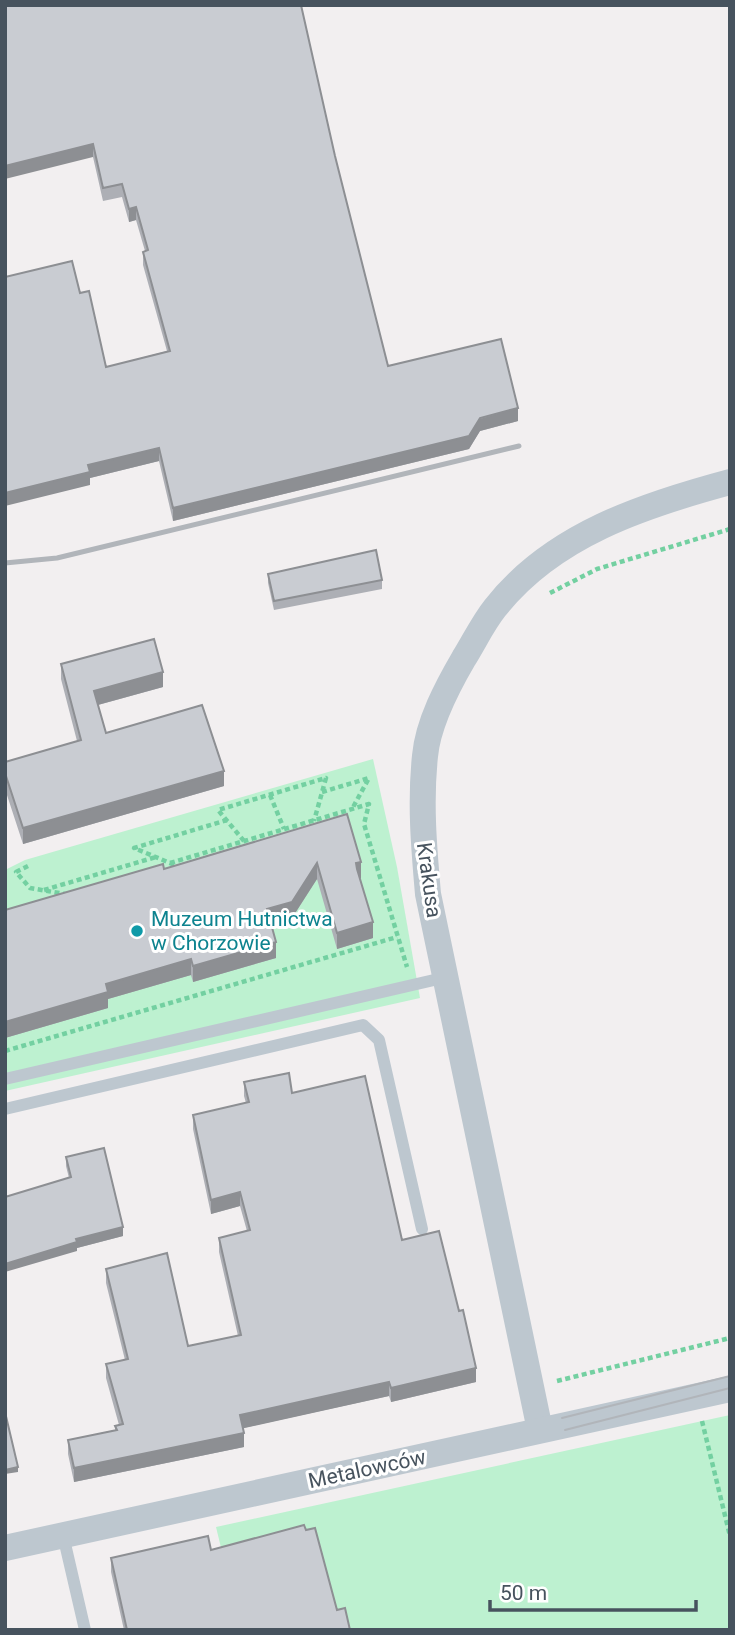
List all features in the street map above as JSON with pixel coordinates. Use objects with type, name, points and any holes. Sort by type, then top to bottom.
[{"type":"street","name":"Krakusa","points":[[540,1430],[428,894],[422,829],[425,754],[432,727],[452,679],[494,608],[534,567],[606,523],[644,507],[730,482]]},
{"type":"street","name":"Metalowców","points":[[5,1548],[730,1389]]},
{"type":"lane","points":[[5,1079],[447,977]]},
{"type":"lane","points":[[5,1109],[363,1025],[379,1040],[422,1229]]},
{"type":"lane","points":[[63,1535],[85,1630]]},
{"type":"path","points":[[545,597],[597,569],[730,529]]},
{"type":"path","points":[[244,841],[218,810],[326,778],[314,821]]},
{"type":"path","points":[[322,792],[369,778],[351,810]]},
{"type":"path","points":[[270,794],[284,829]]},
{"type":"path","points":[[170,863],[369,804],[364,824],[406,963]]},
{"type":"path","points":[[170,873],[186,870],[134,848],[227,820]]},
{"type":"path","points":[[44,890],[156,857]]},
{"type":"path","points":[[28,866],[16,873],[30,888],[71,895]]},
{"type":"path","points":[[5,1051],[397,937]]},
{"type":"path","points":[[554,1367],[557,1381],[730,1338]]},
{"type":"path","points":[[700,1413],[730,1536]]},
{"type":"green space","points":[[373,759],[397,867],[420,998],[5,1091],[5,870],[25,860]]},
{"type":"green space","points":[[730,1415],[730,1630],[241,1630],[216,1527]]},
{"type":"building","points":[[5,5],[301,5],[335,156],[388,366],[501,339],[518,408],[480,418],[469,436],[173,508],[159,448],[88,465],[90,472],[5,493],[5,277],[72,261],[80,293],[89,291],[106,367],[170,351],[143,252],[148,250],[136,207],[129,209],[122,184],[103,188],[93,144],[5,166]]},
{"type":"building","points":[[376,550],[382,580],[274,601],[268,574]]},
{"type":"building","points":[[154,639],[163,672],[94,691],[106,733],[202,705],[224,771],[23,828],[5,773],[5,762],[81,740],[61,664]]},
{"type":"building","name":"Muzeum Hutnictwa w Chorzowie","points":[[347,814],[361,862],[356,863],[357,869],[373,922],[337,933],[317,863],[292,902],[267,909],[276,942],[193,966],[191,959],[106,984],[108,992],[5,1022],[5,910],[163,864],[164,869]]},
{"type":"building","points":[[289,1073],[292,1093],[365,1076],[402,1240],[439,1231],[459,1311],[463,1310],[476,1368],[391,1388],[389,1382],[240,1415],[244,1433],[74,1468],[68,1440],[117,1430],[115,1426],[123,1424],[106,1364],[128,1359],[106,1269],[167,1253],[188,1346],[241,1335],[219,1238],[250,1230],[240,1192],[211,1200],[193,1115],[249,1102],[244,1082]]},
{"type":"building","points":[[104,1148],[123,1227],[76,1239],[77,1242],[5,1264],[5,1197],[71,1177],[66,1157]]},
{"type":"building","points":[[5,1412],[18,1467],[5,1470]]},
{"type":"building","points":[[304,1525],[306,1530],[315,1528],[337,1610],[345,1608],[350,1630],[127,1630],[111,1558],[208,1536],[211,1550]]},
{"type":"tram line","points":[[562,1418],[730,1376]]},
{"type":"tram line","points":[[565,1430],[730,1388]]},
{"type":"railway","points":[[5,563],[57,558],[519,446]]},
{"type":"place","name":"Muzeum Hutnictwa w Chorzowie","points":[[137,931]]}]
